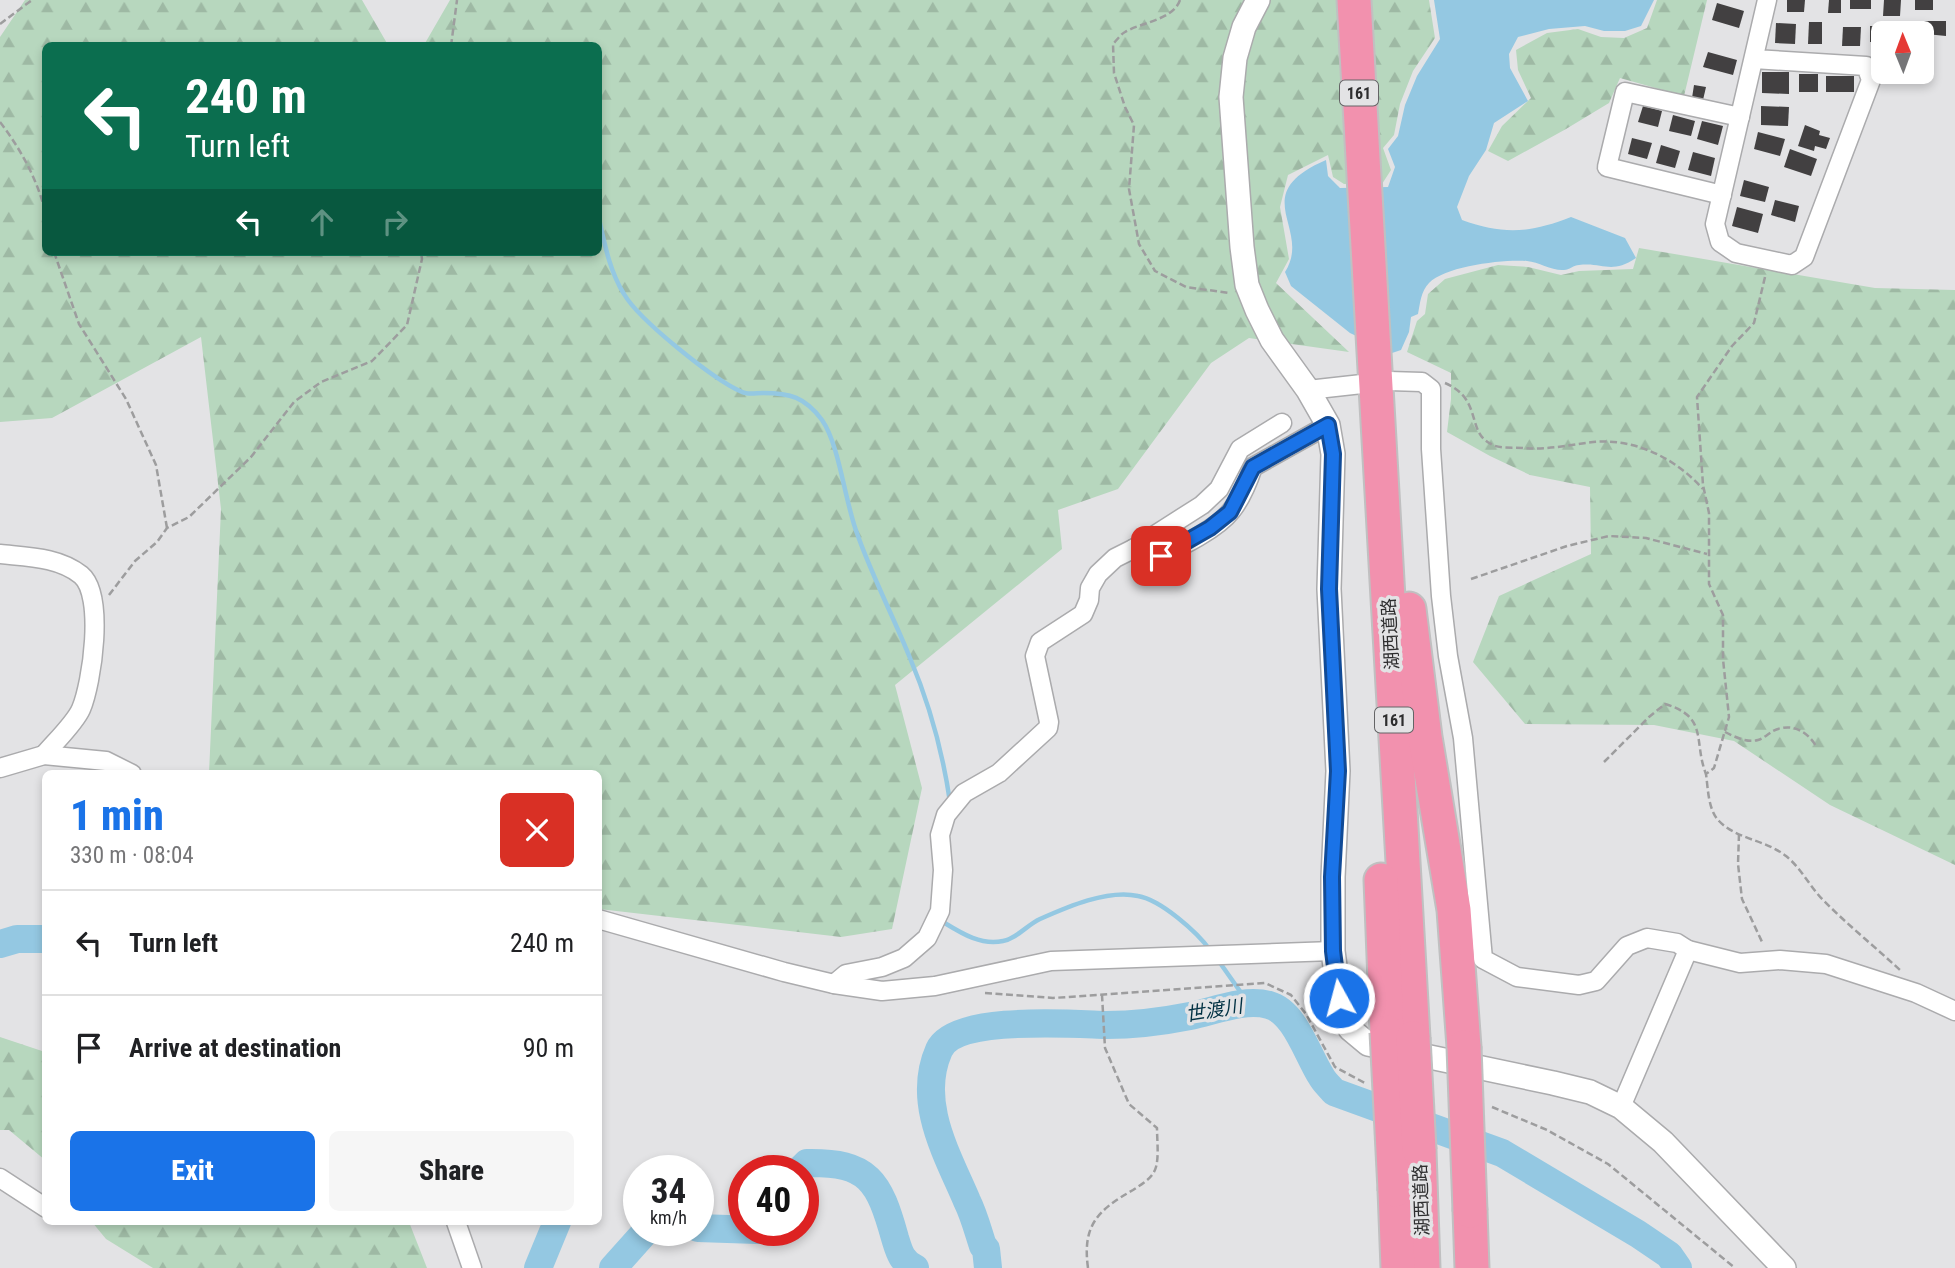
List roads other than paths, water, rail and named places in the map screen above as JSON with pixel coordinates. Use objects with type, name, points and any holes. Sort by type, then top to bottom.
[{"type":"highway","name":"湖西道路","points":[[1354,0],[1395,743],[1381,781],[1381,882],[1400,1035],[1419,1150],[1423,1268]]},
{"type":"highway","points":[[1376,386],[1408,598],[1425,737],[1454,910],[1464,1047],[1472,1268]]},
{"type":"highway","points":[[1398,1268],[1395,1190],[1400,1035]]},
{"type":"street","points":[[1258,0],[1244,27],[1235,58],[1231,97],[1242,247],[1250,292],[1272,340],[1308,390],[1328,425],[1333,454],[1329,589],[1338,771],[1332,877],[1333,951],[1339,998],[1350,1029],[1368,1044],[1590,1092],[1621,1107],[1663,1142],[1784,1268]]},
{"type":"street","points":[[1754,59],[1866,66],[1871,80],[1804,257],[1792,265],[1736,253],[1720,242],[1715,224],[1767,0]]},
{"type":"street","points":[[1722,195],[1606,167],[1625,92],[1740,117]]},
{"type":"street","points":[[1308,390],[1422,382],[1431,388],[1430,449],[1441,596],[1448,656],[1463,738],[1483,960],[1517,978],[1579,985],[1596,981],[1627,946],[1647,938],[1678,943],[1688,950],[1740,963],[1767,961],[1826,964],[1916,993],[1955,1010]]},
{"type":"street","points":[[834,984],[846,974],[882,967],[904,958],[926,938],[940,911],[943,870],[940,835],[946,815],[964,793],[999,774],[1048,729],[1049,722],[1035,656],[1040,642],[1083,614],[1089,600],[1090,588],[1098,574],[1115,558],[1133,550],[1202,506],[1219,489],[1240,449],[1282,422]]},
{"type":"street","points":[[1133,550],[1161,556],[1210,528],[1230,512],[1253,467],[1328,425]]},
{"type":"street","points":[[0,554],[57,561],[68,566],[84,577],[94,597],[96,618],[91,667],[81,711],[44,755]]},
{"type":"street","points":[[0,768],[44,755],[106,761],[124,770]]},
{"type":"street","points":[[602,920],[834,984],[882,992],[935,986],[1051,961],[1333,951]]},
{"type":"street","points":[[1621,1107],[1688,950]]},
{"type":"street","points":[[0,1178],[42,1205]]},
{"type":"street","points":[[457,1225],[472,1268]]},
{"type":"water","points":[[1434,0],[1654,0],[1641,26],[1625,31],[1604,31],[1585,26],[1549,29],[1518,37],[1509,54],[1510,68],[1528,101],[1494,123],[1486,150],[1469,176],[1457,207],[1462,220],[1504,230],[1530,229],[1571,217],[1625,238],[1636,258],[1613,267],[1579,265],[1559,270],[1532,262],[1517,261],[1475,265],[1448,272],[1426,286],[1418,314],[1411,317],[1409,332],[1401,350],[1392,353],[1350,333],[1291,286],[1285,272],[1291,256],[1292,241],[1285,199],[1289,186],[1302,173],[1326,160],[1328,176],[1340,188],[1388,187],[1395,167],[1388,149],[1398,136],[1405,105],[1417,76],[1440,39]]},
{"type":"waterway","points":[[602,230],[614,275],[624,294],[661,333],[696,363],[742,392],[781,394],[796,398],[809,406],[822,420],[838,460],[858,536],[923,693],[939,747],[950,802]]},
{"type":"waterway","points":[[944,918],[943,922],[979,940],[1003,941],[1040,919],[1075,905],[1101,897],[1126,894],[1147,899],[1167,910],[1188,926],[1210,950]]},
{"type":"waterway","name":"世渡川","points":[[0,944],[17,939],[42,939]]},
{"type":"waterway","points":[[1218,960],[1249,1004]]},
{"type":"waterway","name":"世渡川","points":[[988,1268],[986,1249],[943,1146],[932,1108],[933,1069],[939,1050],[949,1039],[989,1026],[1137,1023],[1180,1018],[1250,1003],[1269,1005],[1286,1016],[1300,1035],[1322,1078],[1334,1092],[1502,1153],[1638,1234],[1669,1255],[1678,1268]]},
{"type":"waterway","name":"世渡川","points":[[819,1164],[845,1166],[868,1179],[883,1202],[901,1255],[915,1268]]},
{"type":"waterway","name":"世渡川","points":[[538,1268],[556,1225]]},
{"type":"waterway","name":"世渡川","points":[[714,1229],[728,1229]]},
{"type":"waterway","name":"世渡川","points":[[613,1268],[633,1246]]}]
